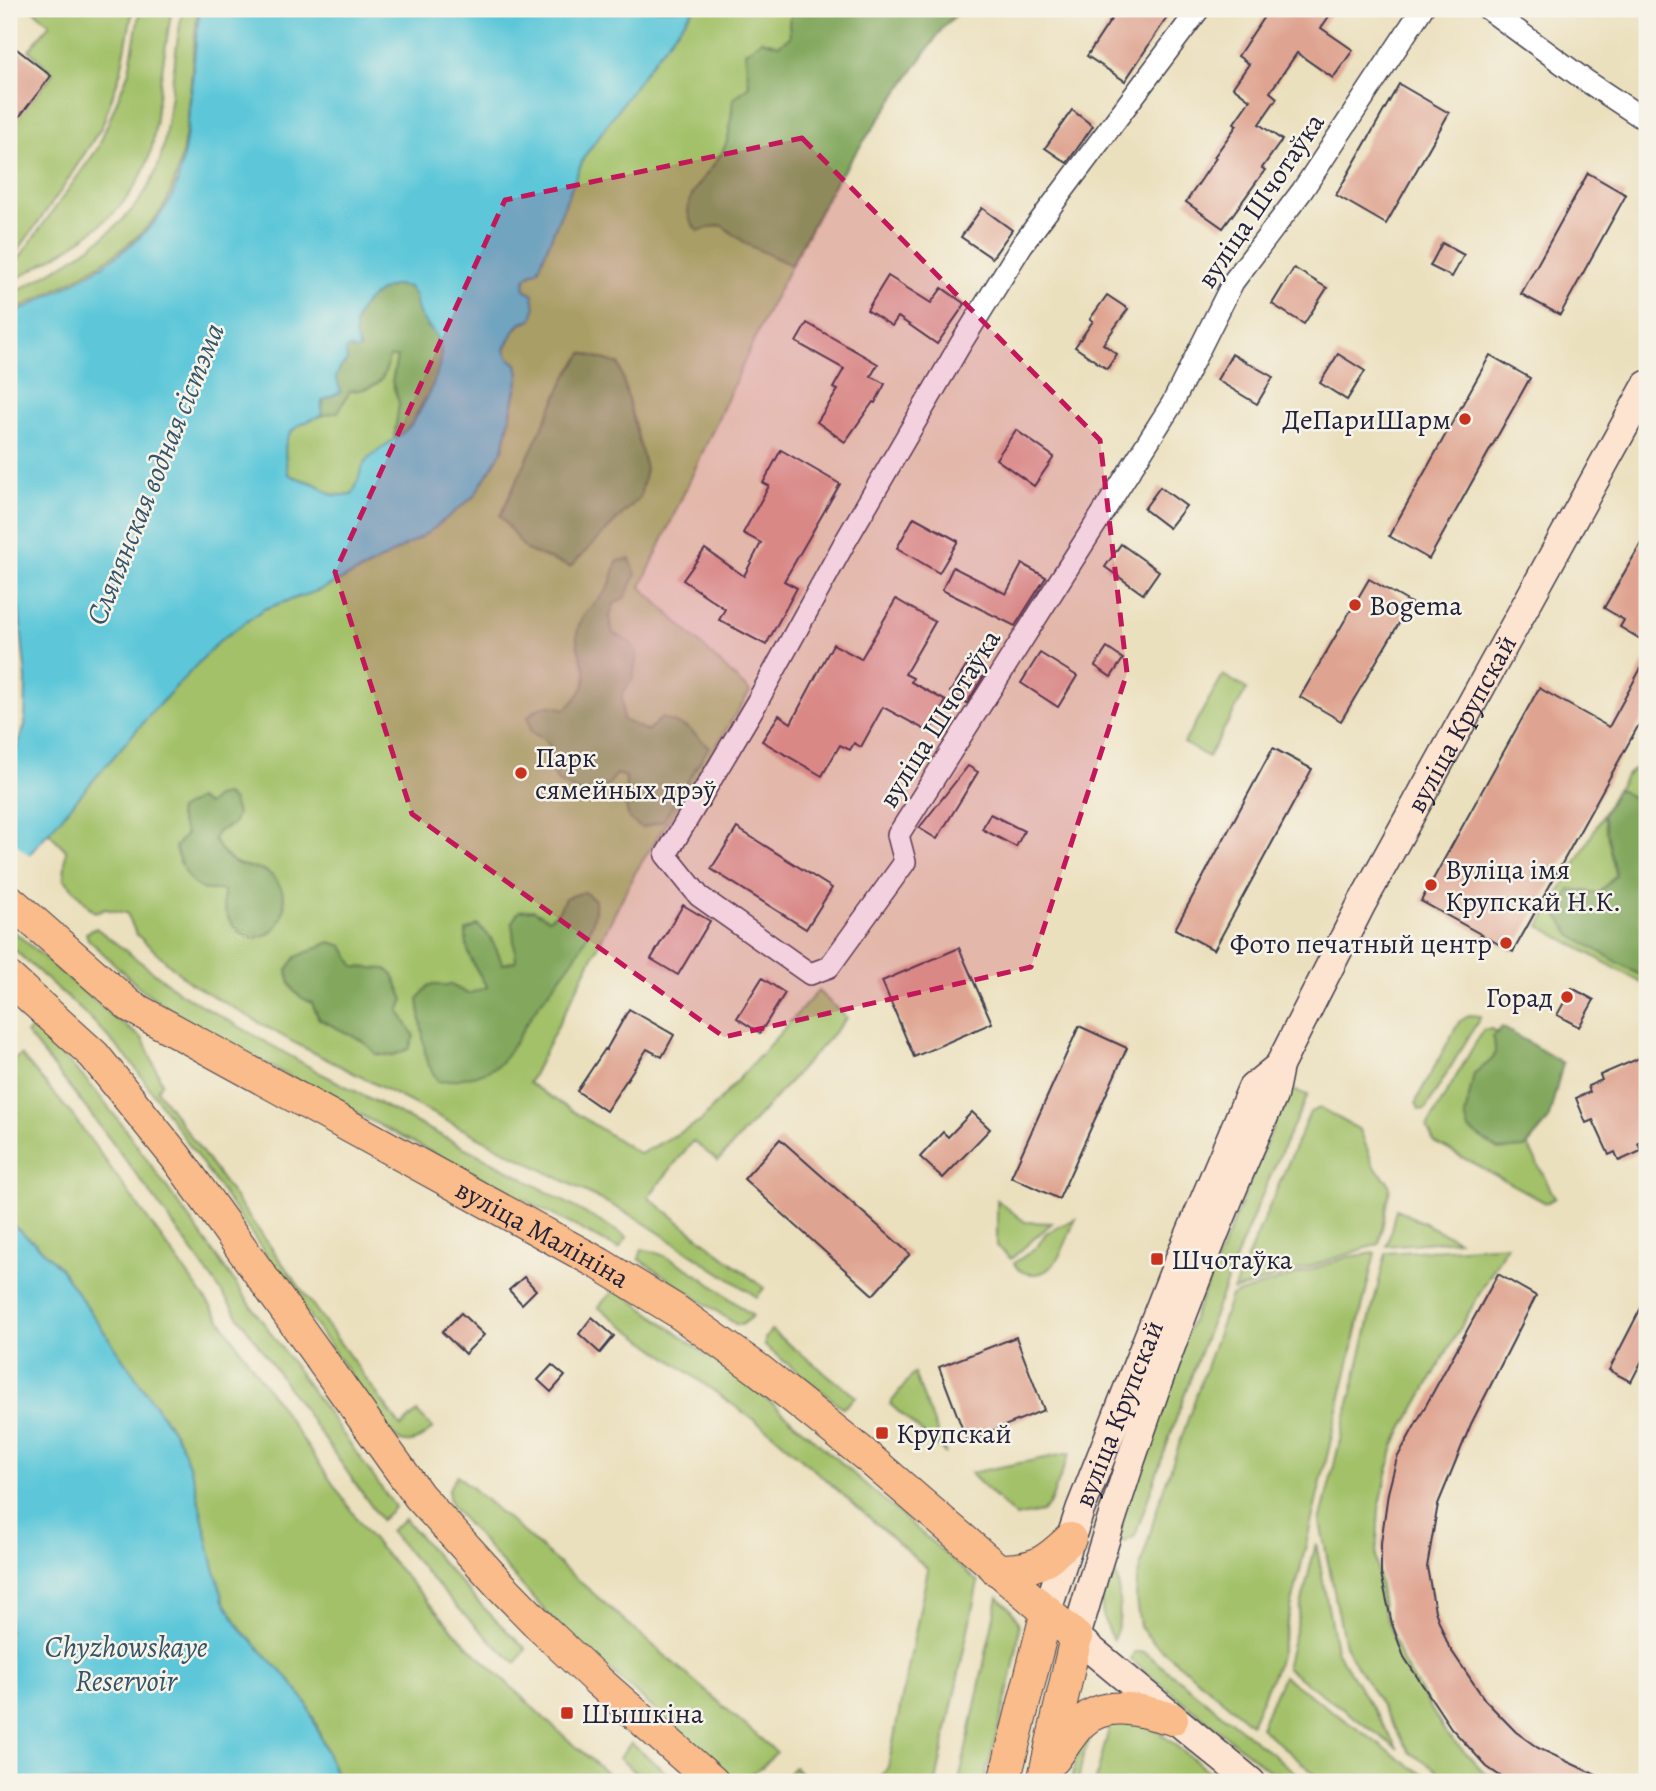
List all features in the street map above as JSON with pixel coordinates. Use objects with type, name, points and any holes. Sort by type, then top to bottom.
[{"type":"main road","name":"вуліца Малініна","points":[[9,900],[141,1013],[600,1264],[733,1350],[864,1454],[1076,1637]]},
{"type":"main road","points":[[17,985],[94,1055],[168,1147],[419,1496],[544,1630],[713,1782]]},
{"type":"main road","points":[[998,1570],[1035,1567],[1044,1563],[1070,1539]]},
{"type":"main road","name":"вуліца Крупскай","points":[[1004,1782],[1047,1611]]},
{"type":"main road","name":"вуліца Крупскай","points":[[1044,1777],[1076,1637]]},
{"type":"main road","points":[[1044,1777],[1079,1725],[1092,1714],[1113,1708],[1137,1709],[1172,1719]]},
{"type":"street","name":"вуліца Шчотаўка","points":[[1199,9],[1022,244],[845,542],[757,702],[666,855],[699,896],[810,974],[829,967],[905,862],[898,835],[1172,404],[1234,282],[1302,191],[1422,9]]},
{"type":"street","points":[[1488,9],[1582,78],[1647,121]]},
{"type":"street","name":"вуліца Крупскай","points":[[1076,1637],[1101,1549],[1165,1359],[1273,1096],[1279,1066],[1362,903],[1647,385]]},
{"type":"street","name":"вуліца Крупскай","points":[[1047,1611],[1070,1539],[1120,1405],[1252,1088],[1279,1066]]},
{"type":"street","points":[[1076,1637],[1251,1782]]},
{"type":"highlighted area","points":[[802,138],[1100,440],[1127,673],[1031,967],[724,1037],[412,814],[335,572],[505,200]]},
{"type":"green space","points":[[32,9],[133,9],[121,71],[102,126],[62,189],[9,263],[9,128],[53,74],[29,50],[50,24]]},
{"type":"green space","points":[[140,9],[172,9],[153,142],[143,172],[130,193],[96,229],[9,283],[9,272],[98,148],[129,71]]},
{"type":"green space","points":[[183,9],[198,9],[187,127],[170,194],[159,213],[143,231],[122,248],[75,279],[9,313],[9,296],[80,254],[103,237],[124,219],[155,175],[166,131]]},
{"type":"green space","points":[[694,9],[962,9],[944,26],[834,184],[767,312],[641,587],[750,692],[635,873],[529,1083],[640,1154],[700,1122],[818,991],[847,1018],[718,1161],[693,1141],[648,1197],[764,1288],[757,1297],[635,1217],[293,1042],[190,983],[136,934],[127,913],[105,909],[93,911],[64,879],[66,850],[48,832],[153,711],[219,641],[264,609],[322,589],[370,566],[429,532],[473,497],[503,449],[519,376],[517,364],[508,357],[505,349],[517,328],[528,322],[523,285],[525,278],[538,270],[584,157]]},
{"type":"green space","points":[[793,9],[962,9],[944,26],[834,184],[791,265],[748,245],[721,225],[698,231],[690,221],[688,210],[695,190],[725,146],[733,99],[749,86],[745,52],[762,40],[779,45],[790,37],[789,22]]},
{"type":"green space","points":[[395,285],[408,429],[365,462],[352,494],[330,494],[315,484],[288,474],[285,451],[288,436],[299,425],[320,416]]},
{"type":"green space","points":[[395,285],[409,287],[416,297],[427,326],[440,339],[442,357],[435,381],[408,429],[394,439],[399,403],[392,382],[397,357],[389,357],[385,373],[378,383],[350,391],[338,412],[321,416],[329,386],[347,361],[345,350],[350,348],[359,311],[374,295]]},
{"type":"green space","points":[[583,353],[619,364],[646,469],[640,497],[570,567],[526,550],[500,516],[566,377]]},
{"type":"green space","points":[[630,559],[636,575],[625,597],[614,604],[609,618],[613,633],[631,643],[637,654],[633,679],[622,693],[623,720],[647,731],[662,718],[688,728],[709,747],[663,821],[642,828],[629,819],[625,803],[626,777],[617,774],[595,801],[558,782],[547,761],[551,748],[544,739],[531,732],[528,717],[537,709],[546,706],[566,709],[578,695],[586,675],[577,638],[581,619],[608,588],[617,561]]},
{"type":"green space","points":[[1223,675],[1247,689],[1208,757],[1184,743]]},
{"type":"green space","points":[[1647,758],[1647,986],[1540,926],[1624,778]]},
{"type":"green space","points":[[1617,789],[1647,805],[1647,979],[1572,936],[1558,916],[1570,889],[1599,893],[1616,875],[1603,815]]},
{"type":"green space","points":[[226,795],[233,801],[237,814],[233,824],[217,832],[214,840],[232,861],[273,876],[284,899],[284,908],[278,924],[266,935],[257,938],[246,936],[232,923],[223,905],[224,891],[202,889],[192,882],[175,847],[186,834],[178,816],[179,810],[198,799],[207,805],[216,797]]},
{"type":"green space","points":[[584,892],[595,900],[591,928],[576,956],[533,1013],[505,1058],[486,1072],[438,1082],[426,1060],[418,999],[429,985],[451,985],[468,994],[487,987],[469,954],[466,931],[478,925],[491,938],[503,964],[516,961],[512,922],[519,911],[533,910],[549,919],[559,911],[565,898]]},
{"type":"green space","points":[[9,927],[112,1016],[143,1039],[162,1083],[157,1090],[401,1427],[417,1412],[433,1428],[428,1433],[417,1440],[407,1442],[391,1433],[131,1062],[91,1019],[9,945]]},
{"type":"green space","points":[[96,928],[182,994],[322,1074],[508,1170],[627,1237],[619,1249],[381,1126],[185,1020],[140,988],[88,939],[86,933]]},
{"type":"green space","points":[[330,942],[343,946],[355,967],[386,969],[394,976],[404,1000],[399,1011],[414,1036],[409,1049],[391,1056],[376,1054],[363,1041],[319,1019],[312,1003],[294,991],[287,970],[296,957]]},
{"type":"green space","points":[[1470,1015],[1481,1016],[1425,1110],[1419,1109],[1416,1103],[1418,1097],[1459,1022]]},
{"type":"green space","points":[[33,1027],[88,1082],[123,1126],[395,1507],[381,1520],[164,1212],[26,1033]]},
{"type":"green space","points":[[1502,1027],[1563,1063],[1548,1121],[1525,1148],[1498,1150],[1469,1130],[1465,1116],[1474,1073],[1492,1059],[1495,1050],[1493,1036]]},
{"type":"green space","points":[[1491,1029],[1551,1060],[1527,1143],[1555,1198],[1546,1203],[1434,1142],[1427,1127],[1483,1030]]},
{"type":"green space","points":[[21,1055],[73,1116],[217,1315],[368,1535],[465,1643],[549,1723],[617,1782],[339,1782],[314,1719],[298,1691],[242,1631],[224,1601],[193,1476],[179,1440],[60,1268],[9,1222],[9,1059],[11,1061]]},
{"type":"green space","points":[[1288,1091],[1308,1095],[1236,1258],[1135,1536],[1125,1542],[1112,1539],[1164,1388]]},
{"type":"green space","points":[[1320,1108],[1360,1130],[1374,1167],[1388,1181],[1390,1188],[1379,1244],[1233,1291],[1310,1112]]},
{"type":"green space","points":[[997,1200],[1025,1222],[1052,1223],[1011,1259],[997,1246]]},
{"type":"green space","points":[[1396,1209],[1458,1240],[1387,1246]]},
{"type":"green space","points":[[1075,1219],[1065,1245],[1049,1269],[1032,1274],[1017,1268],[1014,1263],[1037,1247],[1046,1233]]},
{"type":"green space","points":[[1507,1245],[1394,1445],[1379,1509],[1376,1559],[1383,1608],[1401,1659],[1445,1732],[1484,1772],[1501,1782],[1455,1782],[1409,1752],[1345,1646],[1320,1522],[1386,1253]]},
{"type":"green space","points":[[642,1249],[686,1267],[753,1316],[742,1325],[737,1325],[639,1259]]},
{"type":"green space","points":[[1375,1253],[1278,1663],[1251,1724],[1153,1642],[1140,1627],[1136,1600],[1137,1579],[1159,1502],[1231,1296],[1348,1257]]},
{"type":"green space","points":[[613,1291],[624,1294],[773,1404],[978,1582],[936,1782],[877,1782],[888,1767],[928,1569],[772,1433],[598,1307]]},
{"type":"green space","points":[[771,1330],[856,1397],[843,1408],[765,1346],[765,1339]]},
{"type":"green space","points":[[914,1373],[946,1454],[890,1404]]},
{"type":"green space","points":[[1070,1453],[1049,1505],[1042,1512],[1016,1517],[970,1473]]},
{"type":"green space","points":[[457,1475],[776,1752],[771,1758],[752,1773],[732,1778],[552,1619],[452,1507],[449,1490]]},
{"type":"green space","points":[[405,1519],[463,1586],[526,1649],[516,1663],[466,1616],[390,1531]]},
{"type":"green space","points":[[1316,1543],[1336,1650],[1398,1749],[1286,1668]]},
{"type":"green space","points":[[1104,1565],[1115,1574],[1119,1586],[1119,1618],[1113,1640],[1101,1604]]},
{"type":"green space","points":[[998,1597],[1018,1622],[1019,1634],[1012,1674],[984,1782],[959,1782]]},
{"type":"green space","points":[[1134,1652],[1144,1652],[1307,1782],[1289,1782],[1280,1773],[1271,1772],[1131,1660]]},
{"type":"green space","points":[[1283,1676],[1436,1782],[1324,1782],[1260,1727]]},
{"type":"green space","points":[[1112,1717],[1147,1723],[1222,1782],[1095,1782]]},
{"type":"green space","points":[[1093,1731],[1083,1756],[1078,1782],[1071,1782],[1080,1745]]},
{"type":"green space","points":[[631,1743],[677,1782],[647,1782],[619,1758]]},
{"type":"green space","points":[[794,1767],[812,1782],[782,1782]]},
{"type":"water","name":"Сляпянская водная сістэма","points":[[200,9],[694,9],[584,157],[538,270],[525,281],[526,291],[533,295],[535,308],[532,320],[521,323],[516,328],[505,349],[508,357],[517,364],[519,376],[503,449],[473,497],[429,532],[370,566],[322,589],[264,609],[219,641],[153,711],[9,878],[9,770],[25,725],[26,679],[19,608],[9,575],[9,316],[76,282],[121,253],[158,218],[171,198],[180,174],[185,148]],"holes":[[[395,285],[409,287],[416,297],[419,314],[437,338],[441,353],[434,382],[417,416],[406,430],[367,460],[352,494],[330,494],[315,484],[288,474],[285,451],[288,436],[300,425],[321,416],[322,401],[341,392],[336,377],[347,361],[346,350],[360,349],[355,328],[361,309],[367,301],[385,289]]]},
{"type":"water","name":"Chyzhowskaye Reservoir","points":[[9,1222],[60,1268],[179,1440],[193,1476],[224,1601],[242,1631],[289,1679],[307,1704],[339,1782],[9,1782]]},
{"type":"pier","points":[[9,838],[31,857],[9,881]]},
{"type":"building","points":[[1118,9],[1158,9],[1168,16],[1125,81],[1087,56]]},
{"type":"building","points":[[1269,9],[1334,9],[1321,28],[1353,50],[1333,78],[1297,53],[1270,92],[1277,98],[1259,124],[1282,140],[1262,168],[1265,170],[1223,228],[1186,202],[1237,125],[1234,123],[1250,100],[1233,87],[1249,64],[1238,56]]},
{"type":"building","points":[[9,43],[51,76],[9,130]]},
{"type":"building","points":[[1399,84],[1449,113],[1386,224],[1336,195]]},
{"type":"building","points":[[1072,110],[1093,126],[1067,163],[1045,148]]},
{"type":"building","points":[[1588,173],[1626,195],[1560,315],[1521,294]]},
{"type":"building","points":[[982,208],[1012,230],[992,258],[961,237]]},
{"type":"building","points":[[1442,243],[1464,255],[1452,277],[1430,266]]},
{"type":"building","points":[[1294,268],[1327,288],[1304,324],[1272,304]]},
{"type":"building","points":[[888,276],[931,303],[942,288],[965,304],[937,344],[898,317],[892,326],[867,310]]},
{"type":"building","points":[[1107,295],[1128,309],[1103,344],[1117,354],[1107,369],[1075,347]]},
{"type":"building","points":[[807,323],[878,364],[871,376],[885,384],[875,403],[873,402],[845,442],[817,422],[838,390],[833,388],[844,369],[796,342]]},
{"type":"building","points":[[1232,354],[1273,377],[1257,404],[1217,380]]},
{"type":"building","points":[[1338,354],[1365,371],[1347,400],[1320,383]]},
{"type":"building","points":[[1490,355],[1530,378],[1429,559],[1389,536]]},
{"type":"building","points":[[1016,430],[1054,457],[1034,486],[996,459]]},
{"type":"building","points":[[781,450],[840,484],[784,581],[797,588],[766,645],[719,620],[725,609],[683,580],[705,549],[744,576],[761,543],[743,533],[769,486],[763,483]]},
{"type":"building","points":[[1160,487],[1186,506],[1169,528],[1144,509]]},
{"type":"building","points":[[914,517],[958,541],[939,573],[897,548]]},
{"type":"building","points":[[1647,533],[1647,643],[1620,627],[1624,620],[1604,608]]},
{"type":"building","points":[[1121,544],[1159,571],[1143,594],[1105,567]]},
{"type":"building","points":[[1022,564],[1046,577],[1015,626],[942,590],[953,567],[1006,594]]},
{"type":"building","points":[[1369,579],[1411,603],[1341,721],[1300,697]]},
{"type":"building","points":[[896,599],[935,622],[905,674],[913,678],[911,682],[946,701],[929,732],[883,707],[861,747],[854,743],[850,750],[840,745],[822,776],[762,741],[779,715],[791,723],[833,644],[861,659]]},
{"type":"building","points":[[1107,648],[1123,659],[1111,677],[1095,666]]},
{"type":"building","points":[[1040,653],[1077,676],[1058,707],[1021,683]]},
{"type":"building","points":[[1647,657],[1647,710],[1513,952],[1421,901],[1539,688],[1609,727]]},
{"type":"building","points":[[967,665],[984,675],[967,703],[950,692]]},
{"type":"building","points":[[1273,748],[1312,769],[1214,950],[1175,929]]},
{"type":"building","points":[[968,766],[978,772],[937,839],[919,828]]},
{"type":"building","points":[[990,814],[1024,831],[1016,847],[982,829]]},
{"type":"building","points":[[737,828],[832,888],[806,929],[711,869]]},
{"type":"building","points":[[683,905],[710,921],[678,975],[651,959]]},
{"type":"building","points":[[959,948],[992,1023],[914,1057],[882,981]]},
{"type":"building","points":[[762,978],[785,993],[760,1033],[737,1018]]},
{"type":"building","points":[[1572,988],[1594,1000],[1579,1027],[1557,1015]]},
{"type":"building","points":[[629,1009],[674,1035],[662,1057],[647,1049],[606,1111],[577,1091],[606,1050]]},
{"type":"building","points":[[1079,1026],[1127,1048],[1059,1199],[1011,1177]]},
{"type":"building","points":[[1642,1057],[1647,1068],[1647,1139],[1638,1143],[1641,1151],[1619,1161],[1615,1152],[1609,1155],[1593,1120],[1586,1123],[1576,1098],[1590,1092],[1588,1086],[1602,1080],[1600,1075]]},
{"type":"building","points":[[972,1112],[990,1129],[943,1178],[920,1157],[943,1132],[948,1137]]},
{"type":"building","points":[[780,1139],[910,1254],[873,1295],[744,1179]]},
{"type":"building","points":[[1498,1274],[1536,1296],[1471,1424],[1438,1504],[1427,1567],[1435,1611],[1449,1647],[1485,1700],[1516,1732],[1538,1748],[1611,1782],[1509,1782],[1487,1767],[1451,1728],[1404,1657],[1392,1624],[1381,1574],[1381,1543],[1388,1493],[1397,1458]]},
{"type":"building","points":[[524,1277],[536,1290],[522,1304],[509,1290]]},
{"type":"building","points":[[1647,1296],[1647,1351],[1631,1382],[1609,1370]]},
{"type":"building","points":[[461,1313],[484,1335],[465,1354],[442,1332]]},
{"type":"building","points":[[592,1317],[614,1336],[600,1353],[579,1334]]},
{"type":"building","points":[[1016,1337],[1044,1410],[967,1441],[939,1367]]},
{"type":"building","points":[[552,1365],[565,1376],[551,1392],[538,1380]]},
{"type":"place","name":"ДеПариШарм","points":[[1465,419]]},
{"type":"place","name":"Bogema","points":[[1355,605]]},
{"type":"place","name":"Парк сямейных дрэў","points":[[521,773]]},
{"type":"place","name":"Вуліца імя Крупскай Н.К.","points":[[1431,885]]},
{"type":"place","name":"Фото печатный центр","points":[[1506,943]]},
{"type":"place","name":"Горад","points":[[1567,997]]},
{"type":"place","name":"Шчотаўка","points":[[1157,1259]]},
{"type":"place","name":"Крупскай","points":[[882,1433]]},
{"type":"place","name":"Шышкіна","points":[[567,1713]]}]
